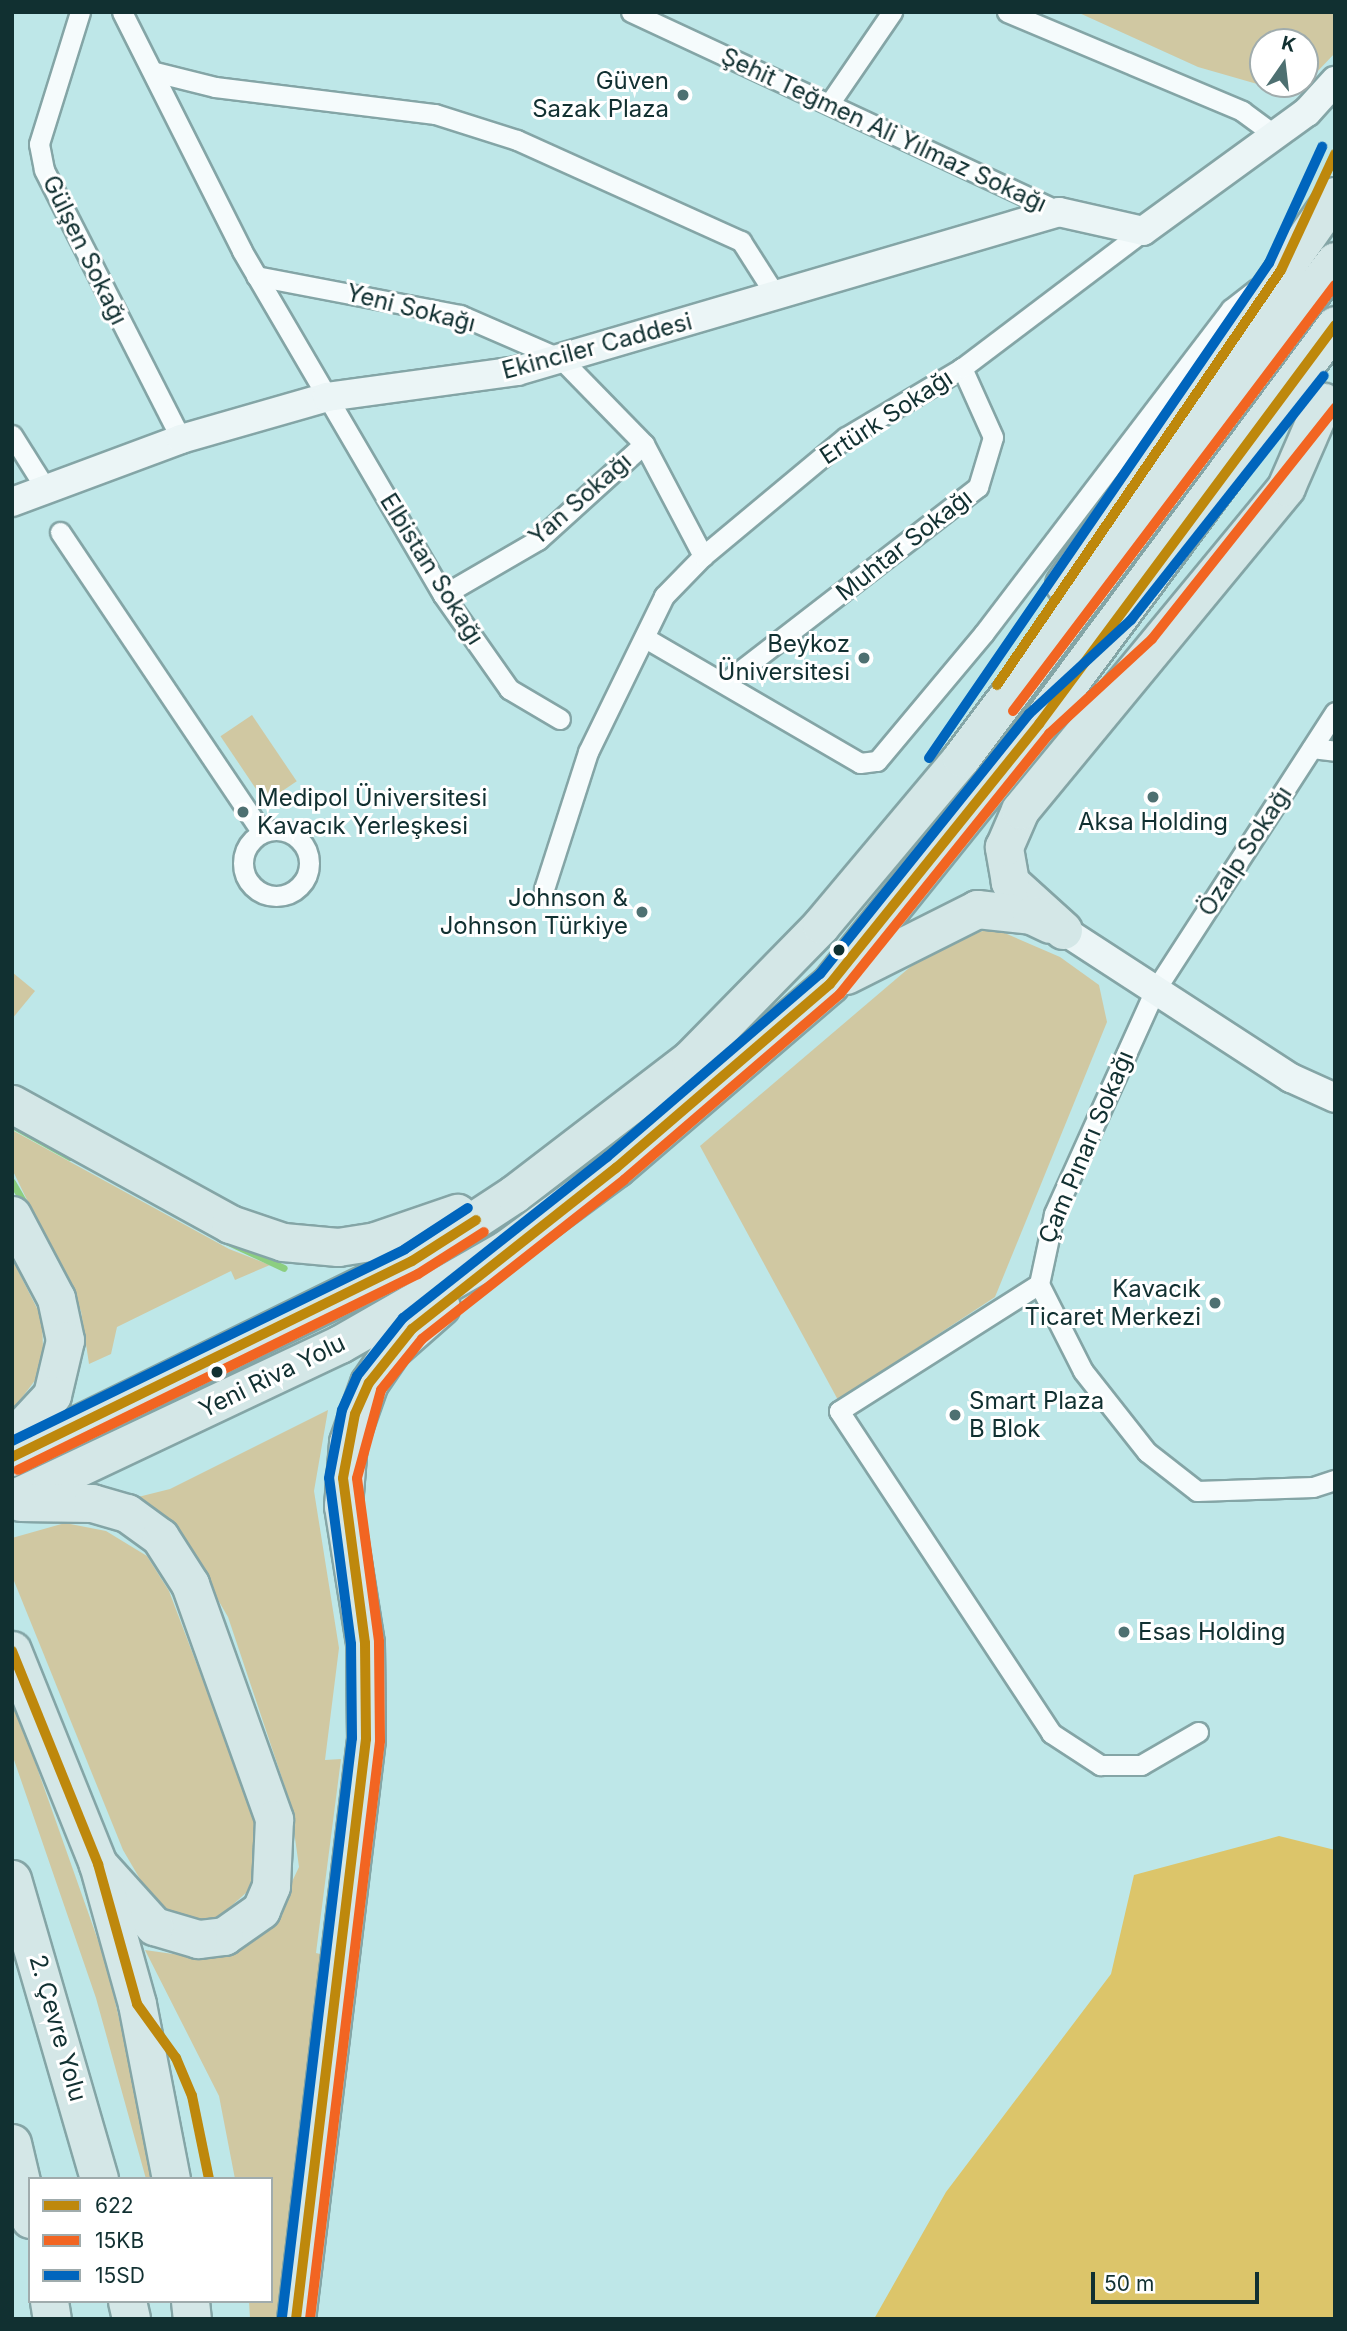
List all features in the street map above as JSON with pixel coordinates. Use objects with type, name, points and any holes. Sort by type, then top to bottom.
[{"type":"highway","points":[[883,851],[1281,270],[1335,196]]},
{"type":"highway","name":"Yeni Riva Yolu","points":[[12,1457],[412,1261],[514,1194],[690,1059],[821,925],[961,758],[1335,261]]},
{"type":"highway","points":[[830,984],[1039,724],[1335,325]]},
{"type":"highway","points":[[1039,724],[1141,630],[1329,394]]},
{"type":"highway","points":[[1063,930],[1010,882],[1004,847],[1020,810],[1286,487],[1329,394]]},
{"type":"highway","points":[[830,984],[977,909],[1031,915],[1063,930]]},
{"type":"highway","name":"Yeni Riva Yolu","points":[[12,1499],[340,1344],[506,1249],[617,1168],[830,984]]},
{"type":"highway","points":[[12,1104],[230,1224],[283,1242],[338,1247],[375,1241],[514,1194]]},
{"type":"highway","points":[[12,1215],[56,1298],[65,1340],[52,1395],[12,1438]]},
{"type":"highway","points":[[296,2319],[366,1739],[365,1643],[344,1506],[348,1442],[361,1399],[392,1349],[506,1249]]},
{"type":"highway","points":[[12,1504],[92,1503],[127,1513],[160,1537],[190,1584],[274,1819],[271,1886],[261,1910],[224,1936],[198,1940],[154,1927],[98,1864]]},
{"type":"highway","points":[[12,1650],[98,1864],[137,2004],[171,2177]]},
{"type":"highway","name":"2. Çevre Yolu","points":[[12,1879],[98,2177]]},
{"type":"highway","points":[[12,2143],[28,2210]]},
{"type":"street","name":"Gülşen Sokağı","points":[[80,12],[39,144],[44,170],[181,439]]},
{"type":"street","name":"Elbistan Sokağı","points":[[121,12],[155,72],[256,276],[443,595],[509,689],[560,719]]},
{"type":"street","name":"Şehit Teğmen Ali Yılmaz Sokağı","points":[[632,12],[1059,212],[1143,231]]},
{"type":"street","points":[[829,104],[892,12]]},
{"type":"street","points":[[1007,12],[1242,111],[1276,136]]},
{"type":"street","points":[[155,72],[215,87],[435,114],[517,140],[741,240],[776,296]]},
{"type":"street","name":"Ertürk Sokağı","points":[[544,889],[588,752],[647,639],[664,596],[703,556],[846,438],[962,368],[1143,231],[1276,136],[1335,81]]},
{"type":"street","name":"Ekinciler Caddesi","points":[[12,502],[44,486],[181,439],[327,397],[517,372],[1059,212]]},
{"type":"street","points":[[647,639],[727,681],[860,763],[877,761],[984,633],[1231,309],[1281,270]]},
{"type":"street","name":"Yeni Sokağı","points":[[256,276],[460,315],[561,359]]},
{"type":"street","points":[[561,359],[643,444],[703,556]]},
{"type":"street","name":"Muhtar Sokağı","points":[[727,681],[978,487],[993,437],[962,368]]},
{"type":"street","points":[[12,435],[44,486]]},
{"type":"street","name":"Yan Sokağı","points":[[443,595],[538,540],[643,444]]},
{"type":"street","points":[[60,532],[262,833]]},
{"type":"street","name":"Özalp Sokağı","points":[[1155,990],[1335,712]]},
{"type":"street","points":[[1312,748],[1335,751]]},
{"type":"street","points":[[1063,930],[1291,1078],[1335,1098]]},
{"type":"street","name":"Çam Pınarı Sokağı","points":[[1039,1284],[1054,1214],[1155,990]]},
{"type":"street","points":[[1198,1732],[1141,1765],[1100,1765],[1051,1733],[839,1411],[1039,1284],[1083,1371],[1147,1452],[1197,1491],[1313,1488],[1335,1480]]},
{"type":"shaded area","points":[[1077,12],[1335,12],[1335,53],[1319,70],[1319,28],[1249,28],[1249,82],[1198,67]]},
{"type":"shaded area","points":[[252,715],[297,781],[265,803],[220,736]]},
{"type":"shaded area","points":[[993,928],[1060,957],[1099,985],[1107,1022],[995,1297],[838,1400],[700,1146],[936,945]]},
{"type":"shaded area","points":[[12,972],[35,991],[12,1019]]},
{"type":"shaded area","points":[[12,1130],[229,1249],[270,1265],[235,1280],[231,1271],[117,1327],[111,1354],[89,1364],[81,1311],[12,1169]]},
{"type":"shaded area","points":[[12,1259],[42,1318],[43,1350],[36,1379],[12,1411]]},
{"type":"shaded area","points":[[328,1410],[314,1491],[339,1648],[325,1760],[341,1759],[316,1953],[328,1956],[277,2319],[250,2319],[249,2303],[273,2303],[273,2177],[235,2177],[219,2096],[145,1950],[208,1959],[243,1948],[270,1928],[299,1867],[290,1802],[228,1617],[174,1524],[138,1497],[170,1489]]},
{"type":"shaded area","points":[[65,1523],[106,1531],[147,1556],[169,1591],[255,1818],[254,1874],[247,1892],[219,1917],[195,1920],[169,1912],[147,1891],[123,1850],[12,1576],[12,1538]]},
{"type":"shaded area","points":[[12,1697],[106,1963],[157,2177],[145,2177],[96,1998],[12,1754]]},
{"type":"shaded area","points":[[1279,1836],[1335,1850],[1335,2319],[874,2319],[946,2192],[1111,1974],[1134,1875]]},
{"type":"waterway","points":[[12,1125],[70,1157]]},
{"type":"waterway","points":[[12,1182],[27,1208]]},
{"type":"waterway","points":[[222,1239],[284,1268]]},
{"type":"transit line","name":"15SD","points":[[929,758],[1269,263],[1322,147]]},
{"type":"transit line","name":"622","points":[[997,685],[1281,270],[1335,154]]},
{"type":"transit line","name":"15KB","points":[[1013,711],[1335,285]]},
{"type":"transit line","name":"622","points":[[296,2319],[366,1739],[365,1643],[343,1478],[355,1414],[369,1383],[412,1329],[616,1168],[830,984],[1039,724],[1335,325]]},
{"type":"transit line","name":"15SD","points":[[282,2317],[352,1738],[351,1644],[329,1478],[342,1410],[357,1376],[403,1318],[607,1157],[820,974],[1029,714],[1131,620],[1324,376]]},
{"type":"transit line","name":"15KB","points":[[310,2319],[380,1741],[379,1641],[357,1478],[381,1390],[422,1339],[625,1179],[840,994],[1049,734],[1152,639],[1335,408]]},
{"type":"transit line","name":"15SD","points":[[12,1441],[405,1249],[468,1208]]},
{"type":"transit line","name":"622","points":[[12,1457],[412,1261],[476,1220]]},
{"type":"transit line","name":"15KB","points":[[18,1470],[418,1274],[484,1232]]},
{"type":"transit line","name":"622","points":[[12,1651],[98,1864],[137,2004],[176,2058],[192,2096],[209,2177]]},
{"type":"place","name":"Güven Sazak Plaza","points":[[683,95]]},
{"type":"place","name":"Beykoz Üniversitesi","points":[[864,658]]},
{"type":"place","name":"Aksa Holding","points":[[1153,797]]},
{"type":"place","name":"Medipol Üniversitesi Kavacık Yerleşkesi","points":[[243,812]]},
{"type":"place","name":"Johnson & Johnson Türkiye","points":[[642,912]]},
{"type":"place","name":"Kavacık Ticaret Merkezi","points":[[1215,1303]]},
{"type":"place","name":"Smart Plaza B Blok","points":[[955,1415]]},
{"type":"place","name":"Esas Holding","points":[[1124,1632]]}]
